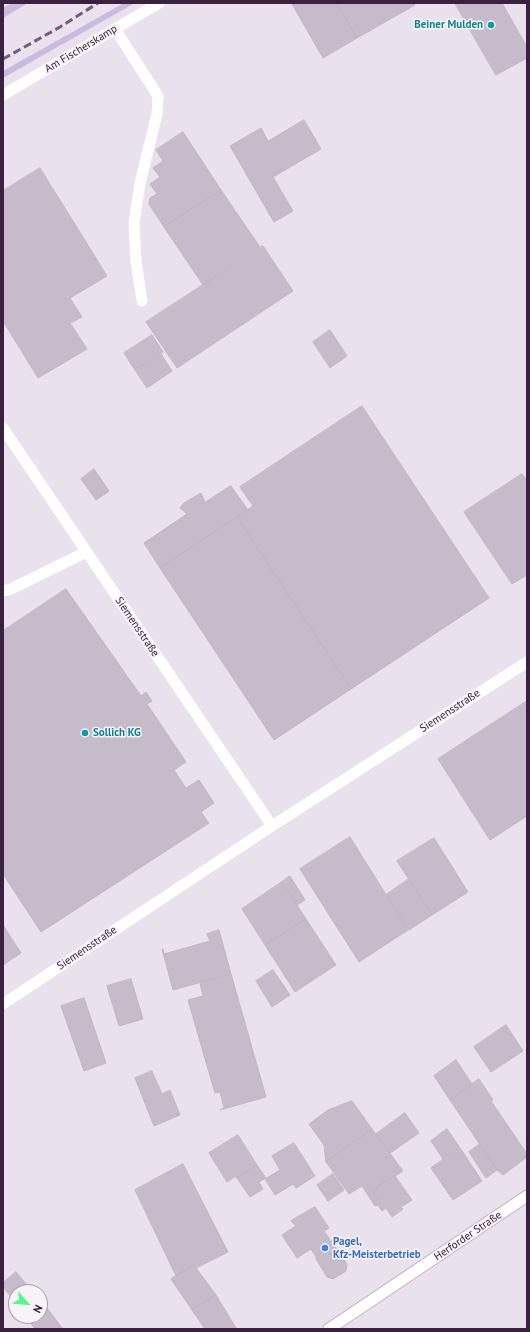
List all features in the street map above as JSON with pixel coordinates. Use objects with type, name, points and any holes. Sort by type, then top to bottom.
[{"type":"street","name":"Am Fischerskamp","points":[[3,96],[159,3]]},
{"type":"street","points":[[115,29],[158,96],[157,114],[140,183],[134,223],[136,261],[142,301]]},
{"type":"street","name":"Siemensstraße","points":[[3,428],[272,826]]},
{"type":"street","points":[[3,591],[86,552]]},
{"type":"street","name":"Siemensstraße","points":[[3,1004],[272,826],[527,662]]},
{"type":"street","name":"Herforder Straße","points":[[329,1329],[527,1196]]},
{"type":"shaded area","points":[[12,3],[28,3],[3,18],[3,8]]},
{"type":"shaded area","points":[[124,3],[135,3],[3,78],[3,71]]},
{"type":"building","points":[[337,3],[357,38],[323,58],[292,4]]},
{"type":"building","points":[[337,3],[414,3],[415,5],[357,38]]},
{"type":"building","name":"Beiner Mulden","points":[[455,3],[502,3],[527,47],[527,58],[496,75]]},
{"type":"building","points":[[304,120],[321,149],[273,177],[293,211],[274,222],[230,146],[261,128],[268,141]]},
{"type":"building","points":[[183,132],[221,190],[164,227],[149,204],[150,198],[157,194],[150,184],[160,177],[153,168],[163,161],[156,150]]},
{"type":"building","points":[[40,168],[107,276],[70,298],[82,317],[70,323],[87,349],[38,378],[3,321],[3,191]]},
{"type":"building","points":[[221,190],[260,247],[203,285],[164,227]]},
{"type":"building","points":[[263,246],[293,291],[177,368],[146,322]]},
{"type":"building","points":[[330,330],[347,356],[330,368],[313,342]]},
{"type":"building","points":[[152,335],[163,352],[135,370],[124,353]]},
{"type":"building","points":[[161,354],[172,371],[147,388],[135,370]]},
{"type":"building","points":[[362,406],[489,598],[351,689],[237,517],[253,506],[240,487]]},
{"type":"building","points":[[94,469],[109,491],[96,500],[81,479]]},
{"type":"building","points":[[522,474],[527,481],[527,575],[512,584],[464,512]]},
{"type":"building","points":[[231,486],[248,510],[160,568],[144,543],[187,514],[180,508],[184,503],[201,493],[205,502]]},
{"type":"building","points":[[237,517],[351,689],[274,740],[160,568]]},
{"type":"building","name":"Sollich KG","points":[[66,589],[141,696],[146,692],[152,701],[147,704],[186,762],[174,770],[186,788],[199,780],[214,803],[201,812],[209,823],[41,932],[3,874],[3,631]]},
{"type":"building","points":[[527,701],[527,816],[490,840],[438,759]]},
{"type":"building","points":[[350,837],[408,930],[359,962],[300,869]]},
{"type":"building","points":[[434,838],[468,892],[432,915],[397,861]]},
{"type":"building","points":[[290,876],[305,900],[297,905],[282,882]]},
{"type":"building","points":[[409,879],[432,915],[409,930],[386,895]]},
{"type":"building","points":[[282,882],[306,919],[265,945],[242,909]]},
{"type":"building","points":[[306,919],[336,965],[295,992],[265,945]]},
{"type":"building","points":[[3,925],[21,953],[3,965]]},
{"type":"building","points":[[219,930],[231,974],[173,990],[162,949],[164,954],[210,941],[207,934]]},
{"type":"building","points":[[273,970],[290,995],[272,1007],[256,981]]},
{"type":"building","points":[[231,974],[266,1097],[220,1110],[224,1108],[220,1092],[215,1093],[188,1000],[203,996],[200,983]]},
{"type":"building","points":[[131,979],[143,1019],[119,1026],[107,986]]},
{"type":"building","points":[[84,998],[106,1063],[84,1071],[61,1006]]},
{"type":"building","points":[[506,1025],[523,1051],[491,1072],[474,1047]]},
{"type":"building","points":[[456,1060],[472,1084],[450,1100],[434,1076]]},
{"type":"building","points":[[152,1071],[162,1094],[170,1090],[180,1115],[154,1126],[135,1078]]},
{"type":"building","points":[[479,1079],[493,1100],[491,1101],[527,1154],[527,1157],[503,1175],[497,1170],[450,1100]]},
{"type":"building","points":[[352,1101],[372,1129],[326,1162],[324,1145],[309,1124],[328,1110]]},
{"type":"building","points":[[405,1113],[419,1133],[390,1153],[376,1134]]},
{"type":"building","points":[[372,1129],[403,1171],[373,1190],[379,1199],[375,1201],[378,1205],[375,1206],[362,1186],[349,1194],[326,1162]]},
{"type":"building","points":[[447,1129],[460,1148],[443,1159],[431,1141]]},
{"type":"building","points":[[238,1135],[257,1165],[237,1178],[236,1176],[227,1182],[209,1153]]},
{"type":"building","points":[[294,1143],[315,1176],[296,1188],[293,1184],[275,1195],[265,1179],[280,1170],[272,1156]]},
{"type":"building","points":[[480,1144],[497,1170],[486,1178],[469,1152]]},
{"type":"building","points":[[460,1148],[482,1181],[453,1200],[431,1168]]},
{"type":"building","points":[[183,1164],[228,1252],[196,1268],[194,1265],[176,1276],[135,1190]]},
{"type":"building","points":[[257,1165],[266,1178],[259,1182],[263,1189],[250,1197],[237,1178]]},
{"type":"building","points":[[333,1174],[344,1190],[328,1201],[317,1185]]},
{"type":"building","points":[[395,1176],[412,1200],[401,1207],[403,1209],[392,1217],[386,1208],[382,1211],[375,1201],[379,1199],[373,1190]]},
{"type":"building","points":[[315,1207],[329,1228],[324,1231],[347,1264],[346,1271],[333,1279],[327,1277],[311,1249],[297,1258],[282,1235],[296,1226],[291,1221]]},
{"type":"building","points":[[194,1265],[216,1295],[192,1310],[171,1279]]},
{"type":"building","points":[[16,1272],[26,1284],[8,1284],[8,1293],[3,1287],[3,1283]]},
{"type":"building","points":[[216,1295],[236,1328],[205,1329],[192,1310]]},
{"type":"building","points":[[48,1309],[63,1329],[35,1329],[31,1324],[48,1324]]},
{"type":"railway","points":[[3,59],[60,27],[98,3]]},
{"type":"place","name":"Beiner Mulden","points":[[491,25]]},
{"type":"place","name":"Sollich KG","points":[[85,733]]},
{"type":"place","name":"Pagel, Kfz-Meisterbetrieb","points":[[325,1248]]}]
